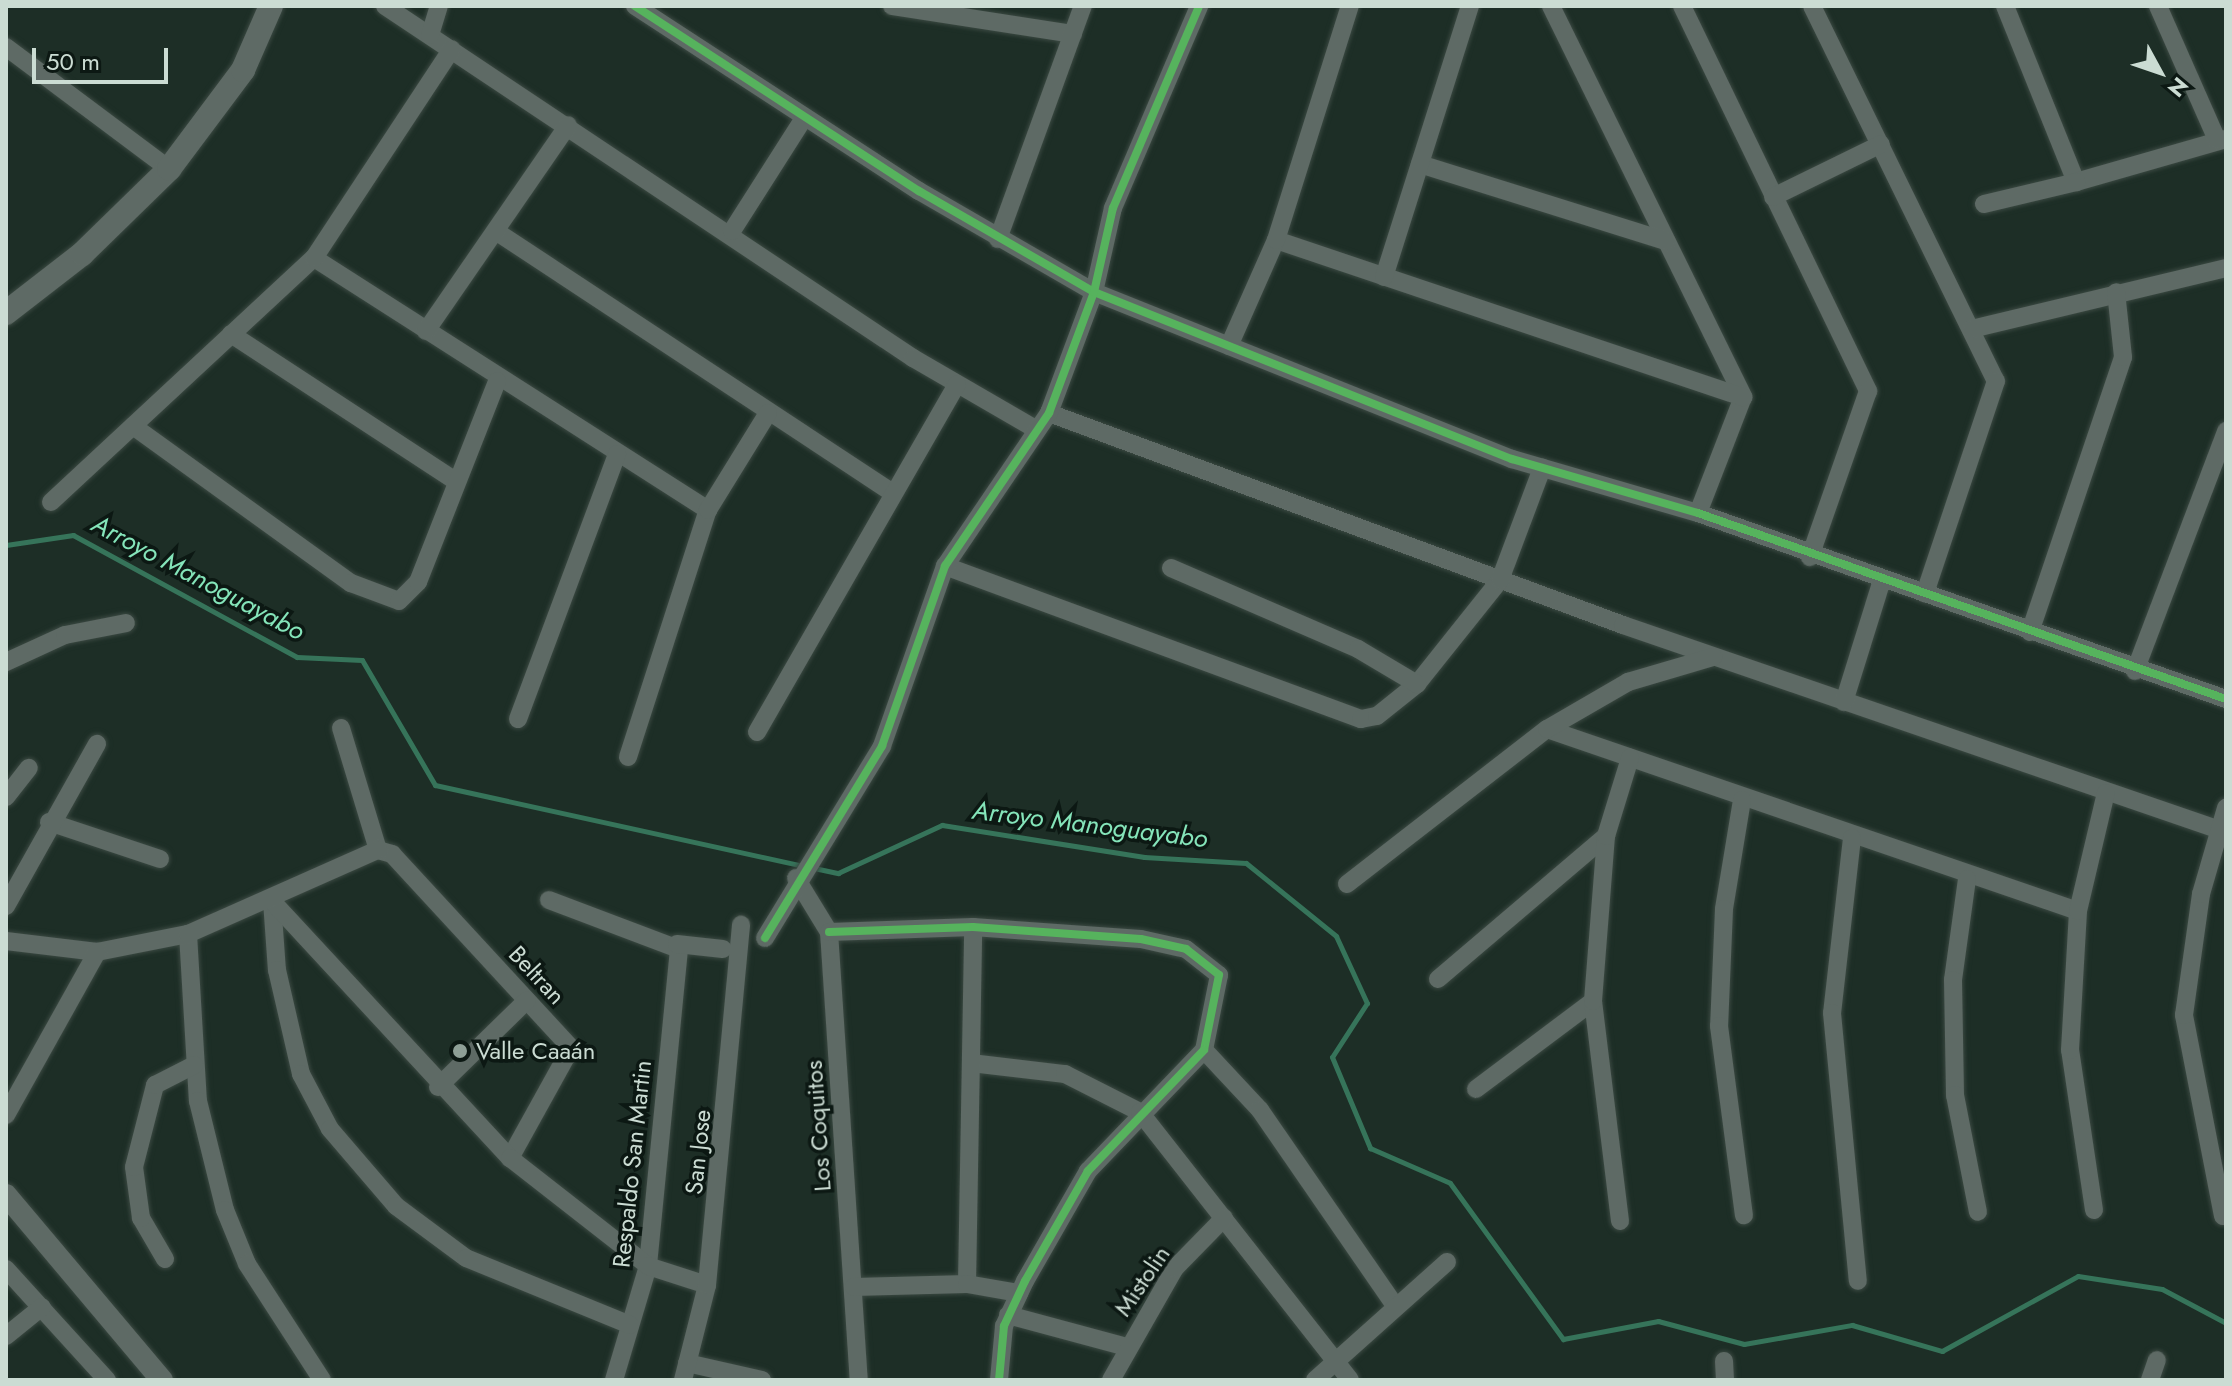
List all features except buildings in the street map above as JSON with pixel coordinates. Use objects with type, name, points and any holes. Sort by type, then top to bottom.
[{"type":"main road","points":[[6,313],[109,231],[169,169],[243,70],[267,8]]},
{"type":"street","points":[[385,6],[732,231],[957,384],[1037,430]]},
{"type":"street","points":[[430,35],[439,6]]},
{"type":"street","points":[[635,6],[804,118],[998,239],[1094,292],[1542,468],[1698,513],[1810,557],[1925,593],[2135,671],[2226,699]]},
{"type":"street","points":[[892,6],[1073,34]]},
{"type":"street","points":[[998,239],[1083,6]]},
{"type":"street","points":[[765,938],[796,878],[816,852],[882,746],[945,566],[1049,413],[1094,292],[1113,208],[1199,6]]},
{"type":"street","points":[[1229,346],[1276,240],[1350,6]]},
{"type":"street","points":[[1384,277],[1470,6]]},
{"type":"street","points":[[1551,6],[1743,397],[1698,513]]},
{"type":"street","points":[[1682,6],[1868,391],[1810,557]]},
{"type":"street","points":[[1812,6],[1996,381],[1925,593]]},
{"type":"street","points":[[2005,6],[2076,182]]},
{"type":"street","points":[[1984,204],[2076,182],[2221,140],[2158,6]]},
{"type":"street","points":[[6,47],[169,169]]},
{"type":"street","points":[[51,502],[314,258],[452,49]]},
{"type":"street","points":[[732,231],[804,118]]},
{"type":"street","points":[[426,331],[568,125]]},
{"type":"street","points":[[1773,197],[1881,144]]},
{"type":"street","points":[[1420,164],[1666,241]]},
{"type":"street","points":[[497,232],[892,492]]},
{"type":"street","points":[[1276,240],[1743,397]]},
{"type":"street","points":[[314,258],[497,381],[708,510]]},
{"type":"street","points":[[1972,329],[2226,268]]},
{"type":"street","points":[[2030,632],[2123,357],[2116,292]]},
{"type":"street","points":[[231,334],[454,480]]},
{"type":"street","points":[[133,426],[351,583],[399,601],[418,582],[454,480],[497,381]]},
{"type":"street","points":[[757,732],[892,492],[957,384]]},
{"type":"street","points":[[628,757],[708,510],[768,413]]},
{"type":"street","points":[[1049,413],[1713,657],[2222,832]]},
{"type":"street","points":[[2135,671],[2226,431]]},
{"type":"street","points":[[518,719],[617,454]]},
{"type":"street","points":[[945,566],[1345,716],[1377,716],[1417,684],[1500,580],[1542,468]]},
{"type":"street","points":[[1171,568],[1358,649],[1417,684]]},
{"type":"street","points":[[1844,702],[1882,580]]},
{"type":"street","points":[[6,662],[65,635],[126,623]]},
{"type":"street","points":[[1347,884],[1547,729],[1628,682],[1713,657]]},
{"type":"street","points":[[6,961],[11,943],[97,952],[188,934],[272,901],[378,850],[341,728]]},
{"type":"street","points":[[1547,729],[1967,879],[2078,911]]},
{"type":"street","points":[[6,906],[49,822],[97,744]]},
{"type":"street","points":[[1620,1221],[1593,1001],[1606,836],[1630,758]]},
{"type":"street","points":[[6,797],[29,768]]},
{"type":"street","points":[[2094,1210],[2070,1050],[2078,911],[2106,793]]},
{"type":"street","points":[[1742,800],[1724,909],[1719,1026],[1744,1215]]},
{"type":"street","points":[[2223,1216],[2184,1015],[2201,894],[2222,832],[2226,808]]},
{"type":"street","points":[[49,822],[160,859]]},
{"type":"street","points":[[1438,979],[1606,836]]},
{"type":"street","points":[[1852,838],[1832,1013],[1858,1281]]},
{"type":"street","name":"Beltran","points":[[378,850],[392,854],[567,1042],[570,1055],[510,1158]]},
{"type":"street","name":"Los Coquitos","points":[[796,878],[829,932],[859,1380]]},
{"type":"street","points":[[1967,879],[1953,980],[1955,1095],[1978,1212]]},
{"type":"street","points":[[549,900],[678,947],[723,949]]},
{"type":"street","points":[[272,901],[438,1087],[510,1158],[648,1266],[707,1285]]},
{"type":"street","points":[[272,901],[277,970],[301,1074],[330,1129],[396,1206],[466,1258],[630,1325]]},
{"type":"street","name":"San Jose","points":[[685,1372],[707,1285],[741,925]]},
{"type":"street","points":[[967,1284],[973,927]]},
{"type":"street","points":[[829,932],[973,927],[1141,939],[1208,960],[1221,991],[1204,1050],[1140,1112],[1088,1171],[1008,1315],[999,1380]]},
{"type":"street","points":[[188,934],[194,1065],[230,1223],[247,1264],[322,1380]]},
{"type":"street","name":"Respaldo San Martin","points":[[614,1380],[648,1266],[678,947]]},
{"type":"street","points":[[6,1115],[97,952]]},
{"type":"street","points":[[438,1087],[527,1000]]},
{"type":"street","points":[[1476,1089],[1593,1001]]},
{"type":"street","points":[[1204,1050],[1260,1110],[1396,1307]]},
{"type":"street","points":[[971,1063],[1065,1074],[1140,1112],[1350,1380]]},
{"type":"street","points":[[165,1259],[141,1218],[134,1167],[145,1105],[155,1085],[194,1065]]},
{"type":"street","points":[[6,1195],[162,1380]]},
{"type":"street","name":"Mistolin","points":[[1111,1380],[1127,1347],[1175,1268],[1224,1218]]},
{"type":"street","points":[[1315,1380],[1447,1262]]},
{"type":"street","points":[[6,1269],[107,1380]]},
{"type":"street","points":[[854,1287],[967,1284],[1019,1293]]},
{"type":"street","points":[[6,1336],[42,1307]]},
{"type":"street","points":[[1008,1315],[1127,1347]]},
{"type":"street","points":[[2150,1380],[2157,1360]]},
{"type":"street","points":[[685,1372],[762,1380]]},
{"type":"waterway","name":"Arroyo Manoguayabo","points":[[6,545],[73,535],[297,657],[362,660],[435,785],[804,866]]},
{"type":"waterway","name":"Arroyo Manoguayabo","points":[[814,868],[838,873],[942,825],[1144,857],[1246,863],[1336,936],[1367,1003],[1332,1057],[1370,1148],[1450,1183],[1563,1339],[1658,1321],[1744,1344],[1852,1325],[1942,1351],[2078,1276],[2162,1289],[2226,1323]]},
{"type":"cycle path","points":[[635,6],[919,191],[1094,292],[1512,459],[1698,513],[2226,699]]},
{"type":"cycle path","points":[[765,938],[882,746],[945,566],[1049,413],[1094,292],[1113,208],[1199,6]]},
{"type":"cycle path","points":[[829,932],[973,927],[1141,939],[1186,949],[1219,975],[1204,1050],[1088,1171],[1025,1281],[1004,1326],[999,1380]]},
{"type":"place","name":"Valle Caaán","points":[[460,1051]]}]
